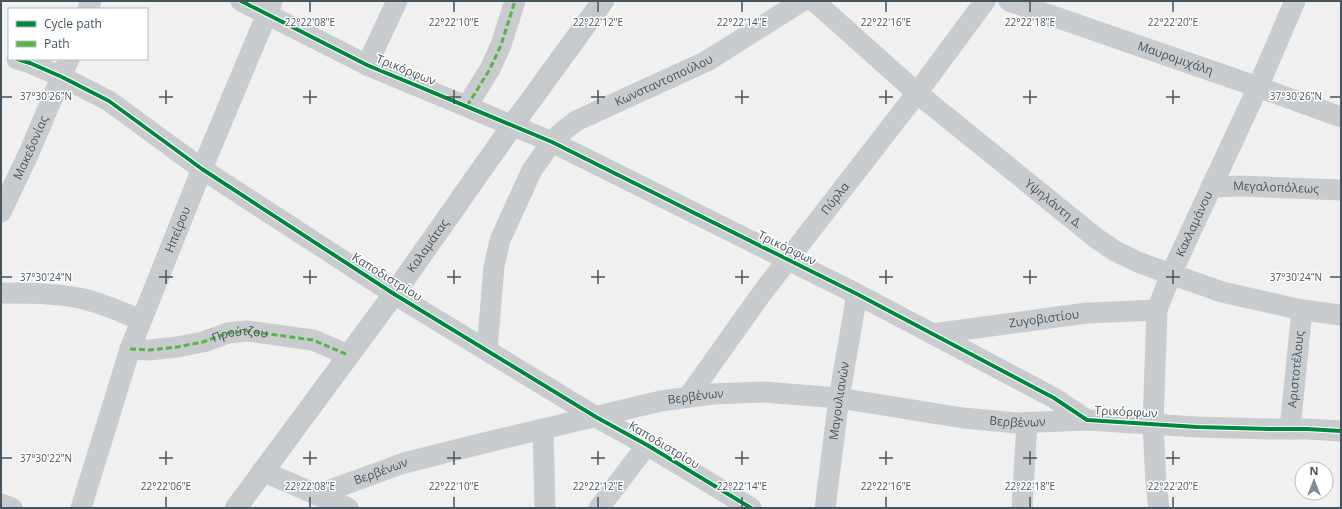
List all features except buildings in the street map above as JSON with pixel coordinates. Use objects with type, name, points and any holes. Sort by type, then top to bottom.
[{"type":"main road","name":"Καλαμάτας","points":[[236,508],[394,294],[512,126],[603,1]]},
{"type":"street","name":"Τρικόρφων","points":[[241,1],[270,8],[367,65],[552,142],[857,294],[1054,398],[1087,420],[1205,427],[1341,431]]},
{"type":"street","points":[[367,65],[397,1]]},
{"type":"street","points":[[467,106],[490,69],[498,51],[515,1]]},
{"type":"street","name":"Κωνσταντοπούλου","points":[[487,350],[494,266],[500,240],[532,170],[552,142],[576,121],[707,62],[802,1]]},
{"type":"street","name":"Υψηλάντη Δ.","points":[[814,1],[917,93],[1115,251],[1140,263],[1222,292],[1302,310],[1341,315]]},
{"type":"street","name":"Πύρλα","points":[[688,397],[788,260],[917,93],[985,1]]},
{"type":"street","name":"Μαυρομιχάλη","points":[[1008,1],[1258,86],[1341,117]]},
{"type":"street","name":"Κακλαμάνου","points":[[1159,508],[1156,484],[1153,424],[1157,310],[1171,274],[1258,86],[1295,1]]},
{"type":"street","name":"Ηπείρου","points":[[81,508],[140,320],[270,8]]},
{"type":"street","name":"Καποδιστρίου","points":[[20,60],[30,63],[65,68],[202,169],[394,294],[596,417],[647,445],[751,508]]},
{"type":"street","name":"Μακεδονίας","points":[[1,212],[28,156],[65,68]]},
{"type":"street","name":"Μεγαλοπόλεως","points":[[1211,187],[1240,186],[1341,190]]},
{"type":"street","points":[[1,293],[53,295],[80,298],[140,320]]},
{"type":"street","name":"Μαγουλιανών","points":[[825,508],[839,398],[857,294]]},
{"type":"street","name":"Ζυγοβιστίου","points":[[932,334],[1087,314],[1157,310]]},
{"type":"street","name":"Αριστοτέλους","points":[[1290,429],[1302,310]]},
{"type":"street","name":"Προύτζου","points":[[130,349],[149,350],[177,347],[203,342],[228,333],[247,331],[313,340],[348,355]]},
{"type":"street","name":"Βερβένων","points":[[316,495],[404,463],[661,401],[713,394],[764,392],[839,398],[963,418],[1026,422],[1087,420]]},
{"type":"street","points":[[1022,508],[1026,422]]},
{"type":"street","points":[[543,429],[546,508]]},
{"type":"street","points":[[599,508],[647,445]]},
{"type":"street","points":[[262,471],[348,508]]},
{"type":"street","points":[[1,504],[12,508]]},
{"type":"marked path","points":[[467,106],[490,69],[501,45],[515,1]]},
{"type":"marked path","points":[[130,349],[149,350],[177,347],[203,342],[228,333],[247,331],[313,340],[348,355]]},
{"type":"cycle path","points":[[241,1],[367,65],[552,142],[857,294],[1054,398],[1087,420],[1197,427],[1341,431]]},
{"type":"cycle path","points":[[20,60],[62,77],[109,101],[202,169],[394,294],[596,417],[647,445],[751,508]]}]
